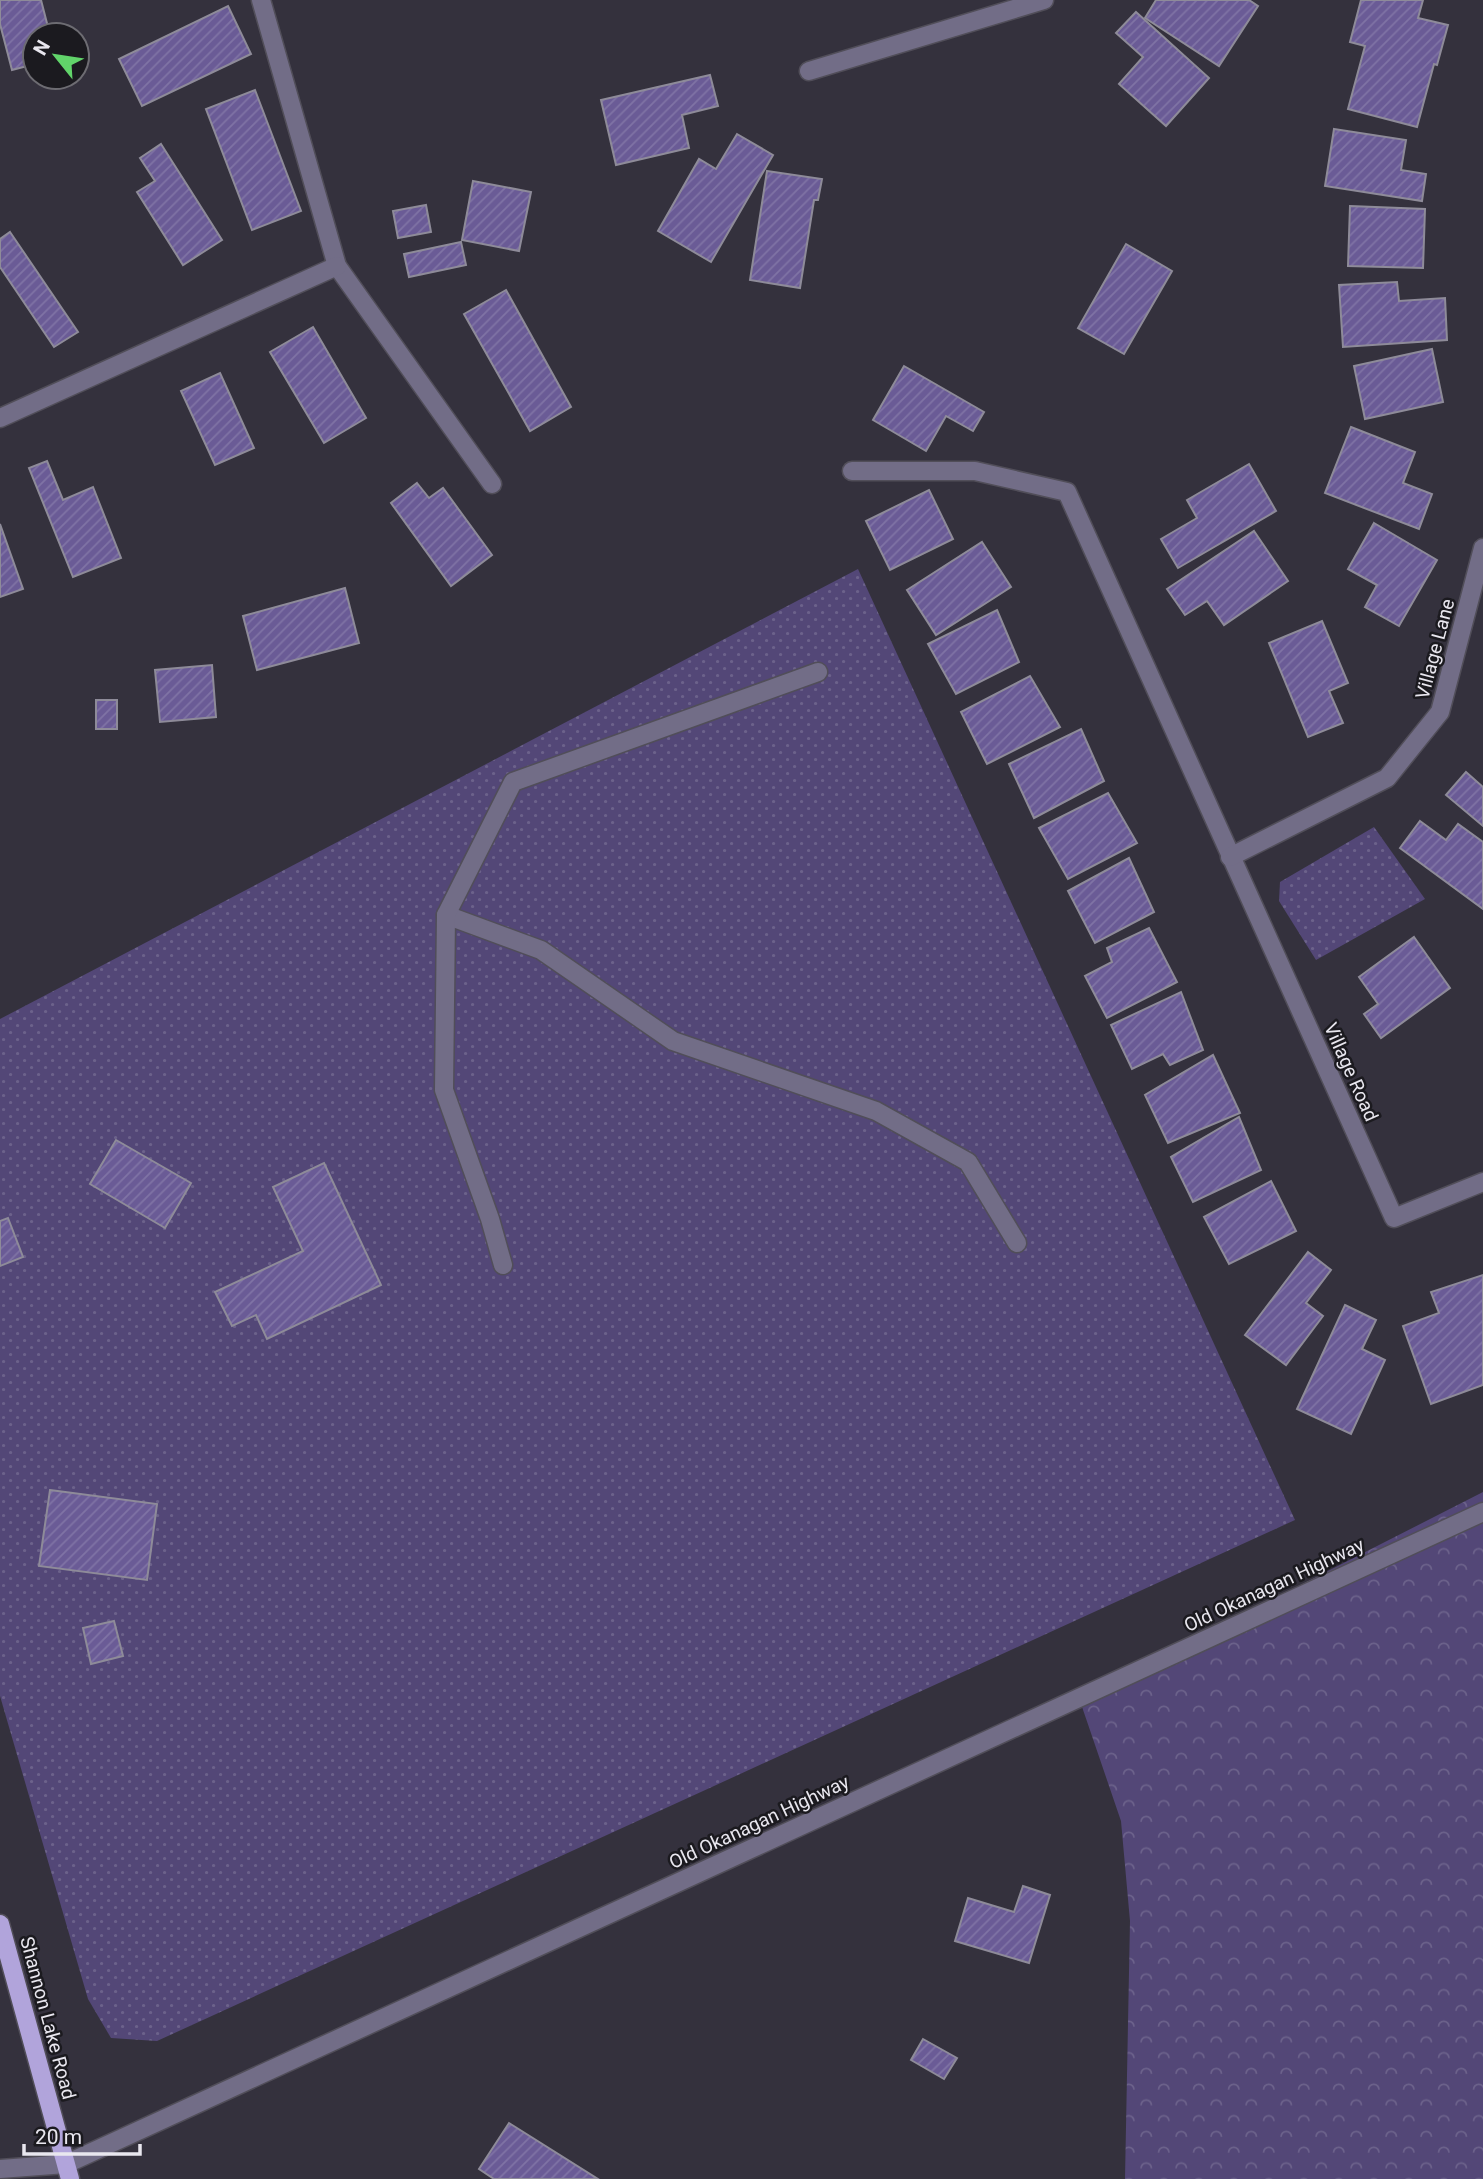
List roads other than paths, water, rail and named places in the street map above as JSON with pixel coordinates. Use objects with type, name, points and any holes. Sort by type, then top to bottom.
[{"type":"main road","name":"Shannon Lake Road","points":[[0,1924],[68,2171]]},
{"type":"street","points":[[261,0],[337,266],[492,484]]},
{"type":"street","points":[[809,71],[1044,0]]},
{"type":"street","points":[[0,418],[337,266]]},
{"type":"street","points":[[852,471],[975,471],[1067,492],[1230,857]]},
{"type":"street","name":"Village Lane","points":[[1230,857],[1387,778],[1440,712],[1483,548]]},
{"type":"street","points":[[503,1265],[491,1219],[444,1090],[446,915],[513,782],[818,672]]},
{"type":"street","name":"Village Road","points":[[1230,857],[1394,1218],[1483,1182]]},
{"type":"street","points":[[446,915],[541,950],[673,1041],[876,1111],[968,1162],[1017,1243]]},
{"type":"street","name":"Old Okanagan Highway","points":[[68,2171],[1483,1512]]},
{"type":"street","points":[[0,2169],[68,2171]]}]
